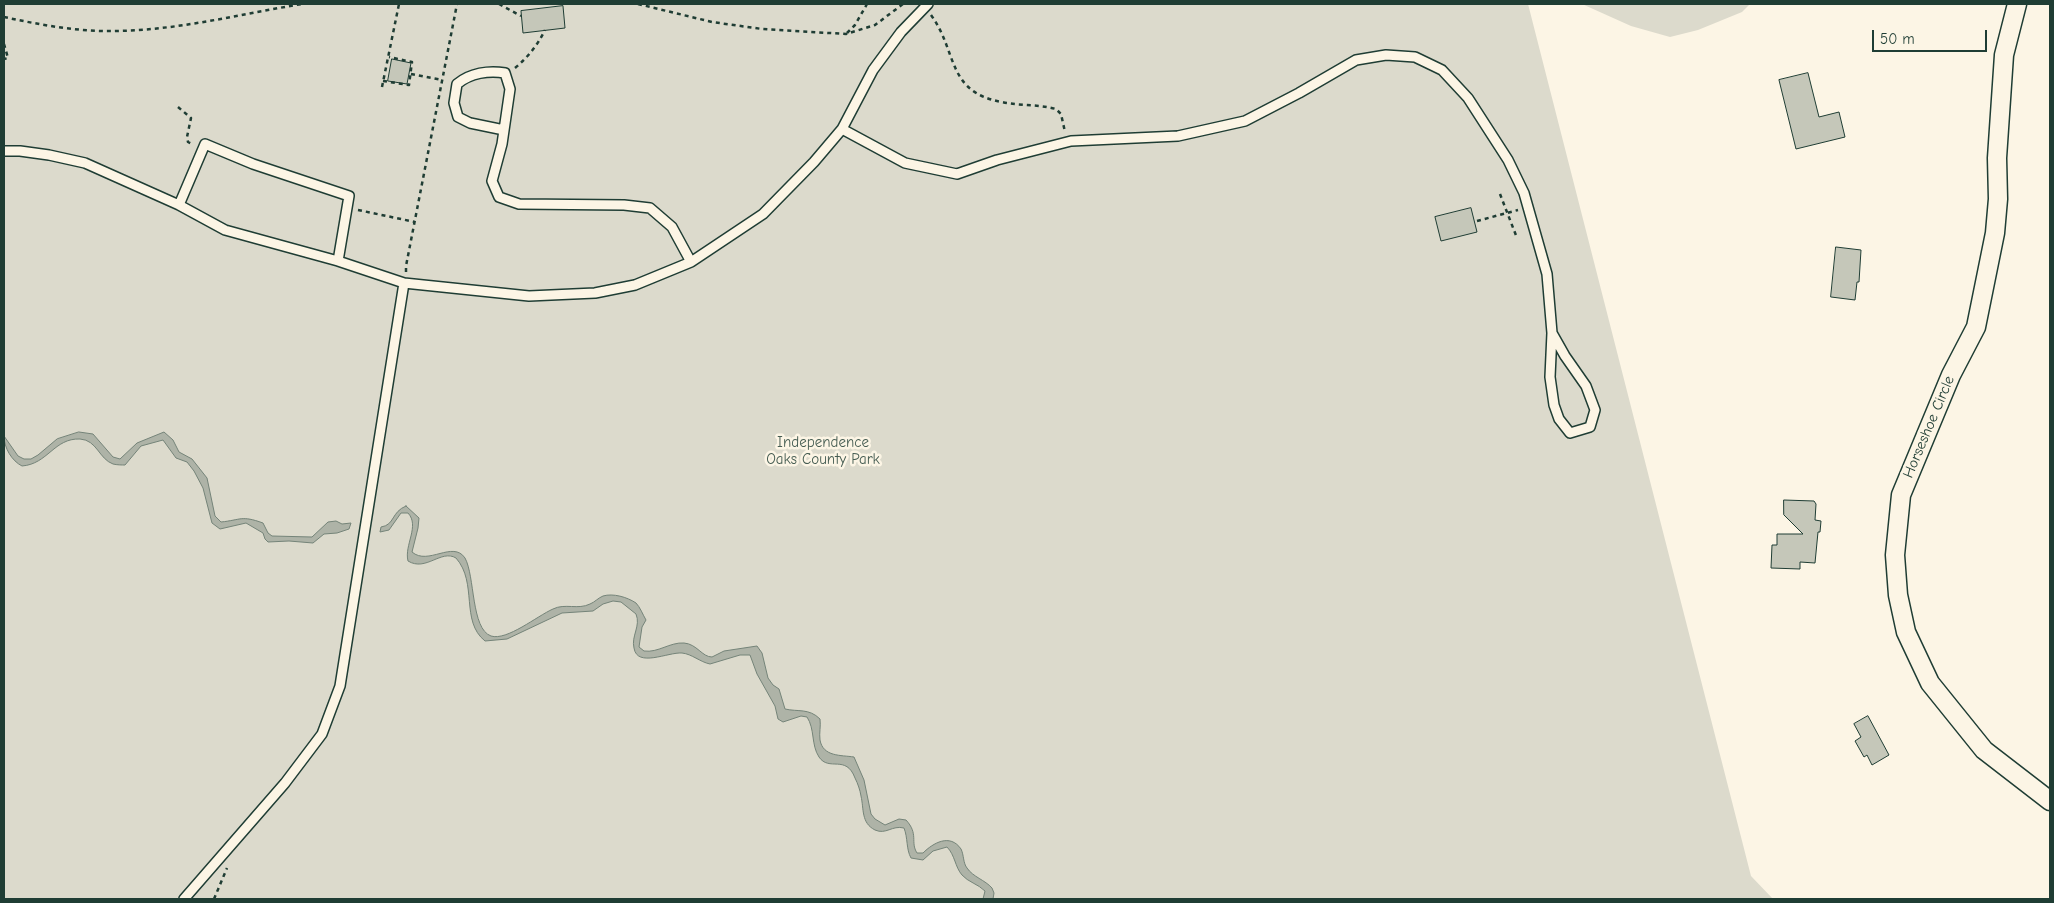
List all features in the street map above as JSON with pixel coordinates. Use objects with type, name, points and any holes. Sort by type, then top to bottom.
[{"type":"street","name":"Horseshoe Circle","points":[[2017,4],[2004,56],[1997,158],[1998,199],[1995,233],[1976,327],[1951,375],[1901,494],[1895,555],[1898,595],[1906,632],[1930,683],[1984,750],[2050,801]]},
{"type":"lane","points":[[4,151],[49,155],[85,163],[179,205],[225,230],[338,261],[404,283],[529,296],[596,292],[635,285],[691,262],[763,214],[814,162],[842,129],[873,70],[901,32],[929,8]]},
{"type":"lane","points":[[842,129],[905,163],[957,174],[997,160],[1067,142],[1178,136],[1245,121],[1356,60],[1386,55],[1416,57],[1442,70],[1468,98],[1508,160],[1529,207],[1547,274],[1552,333],[1550,377],[1554,405],[1559,419],[1570,433],[1590,427],[1595,410],[1586,386],[1552,333]]},
{"type":"lane","points":[[504,130],[470,123],[458,117],[454,103],[457,84],[466,77],[495,71],[505,73],[510,89],[504,130],[492,181],[499,197],[518,204],[624,205],[650,208],[672,227],[691,262]]},
{"type":"lane","points":[[179,205],[205,144],[253,164],[349,196],[338,261]]},
{"type":"lane","points":[[184,899],[285,783],[322,734],[340,686],[404,283]]},
{"type":"path","points":[[4,17],[52,26],[116,31],[178,26],[302,4]]},
{"type":"path","points":[[382,87],[400,4]]},
{"type":"path","points":[[499,4],[521,16]]},
{"type":"path","points":[[638,4],[712,22],[762,29],[846,34],[875,25],[903,4]]},
{"type":"path","points":[[846,34],[855,25],[867,4]]},
{"type":"path","points":[[929,8],[960,78],[968,89],[981,97],[1056,109],[1062,114],[1067,142]]},
{"type":"path","points":[[505,73],[528,57],[539,43],[545,30]]},
{"type":"path","points":[[4,44],[8,58],[4,59]]},
{"type":"path","points":[[383,81],[409,85],[412,62],[388,57]]},
{"type":"path","points":[[411,74],[442,80]]},
{"type":"path","points":[[178,107],[191,118],[187,136],[188,142],[202,148]]},
{"type":"path","points":[[1500,194],[1509,213],[1517,238]]},
{"type":"path","points":[[1477,221],[1529,207]]},
{"type":"path","points":[[348,208],[415,222]]},
{"type":"green space","name":"Independence Oaks County Park","points":[[4,4],[1528,4],[1751,876],[1773,899],[4,899]]},
{"type":"green space","points":[[1582,4],[1750,4],[1742,12],[1698,30],[1670,37],[1631,26]]},
{"type":"shaded area","points":[[79,432],[93,434],[113,457],[120,459],[137,443],[164,432],[173,440],[179,452],[192,459],[207,478],[215,516],[221,522],[250,519],[263,523],[268,533],[272,536],[312,537],[328,522],[336,521],[342,524],[351,523],[349,529],[337,533],[324,534],[313,543],[268,542],[263,533],[246,523],[220,529],[212,523],[203,488],[194,471],[187,462],[176,458],[163,440],[141,446],[125,465],[108,462],[94,446],[86,440],[80,439],[64,443],[38,461],[22,466],[12,457],[4,441],[4,436],[18,456],[24,459],[31,459],[57,439]]},
{"type":"shaded area","points":[[406,506],[419,518],[412,552],[418,556],[425,556],[454,551],[460,553],[465,558],[480,623],[491,636],[498,637],[513,632],[558,607],[585,606],[603,596],[611,595],[628,599],[636,603],[640,609],[646,620],[642,627],[639,647],[644,651],[684,643],[712,657],[724,651],[757,646],[762,653],[768,678],[779,689],[785,709],[812,713],[820,719],[820,740],[825,750],[833,754],[854,757],[864,780],[871,814],[875,819],[885,825],[899,819],[906,820],[912,830],[917,853],[923,853],[942,841],[952,841],[957,844],[961,849],[967,868],[992,888],[994,893],[993,899],[983,899],[985,891],[962,875],[947,847],[933,851],[923,860],[911,858],[904,828],[879,831],[867,824],[859,789],[851,771],[842,765],[823,761],[819,757],[807,717],[801,716],[783,722],[778,719],[775,706],[757,674],[750,655],[740,655],[710,664],[682,653],[654,658],[641,657],[636,654],[633,644],[637,623],[636,614],[621,602],[613,601],[603,604],[593,611],[562,613],[507,639],[485,641],[477,633],[473,623],[466,579],[463,568],[456,558],[445,556],[421,564],[408,561],[407,555],[412,524],[408,513],[401,513],[389,530],[380,532],[381,527],[389,524],[398,512]]},
{"type":"building","points":[[563,6],[565,28],[523,33],[521,11]]},
{"type":"building","points":[[392,59],[411,63],[407,84],[388,81]]},
{"type":"building","points":[[1808,73],[1819,117],[1839,112],[1845,137],[1796,149],[1779,80]]},
{"type":"building","points":[[1471,208],[1477,232],[1441,241],[1435,217]]},
{"type":"building","points":[[1836,247],[1861,250],[1859,282],[1857,282],[1855,300],[1831,297]]},
{"type":"building","points":[[1784,500],[1814,501],[1816,504],[1815,520],[1821,521],[1815,563],[1800,562],[1800,569],[1771,568],[1772,545],[1777,545],[1777,534],[1803,534],[1784,515]]},
{"type":"building","points":[[1868,716],[1889,755],[1872,765],[1867,755],[1864,757],[1855,741],[1861,737],[1854,724]]}]
